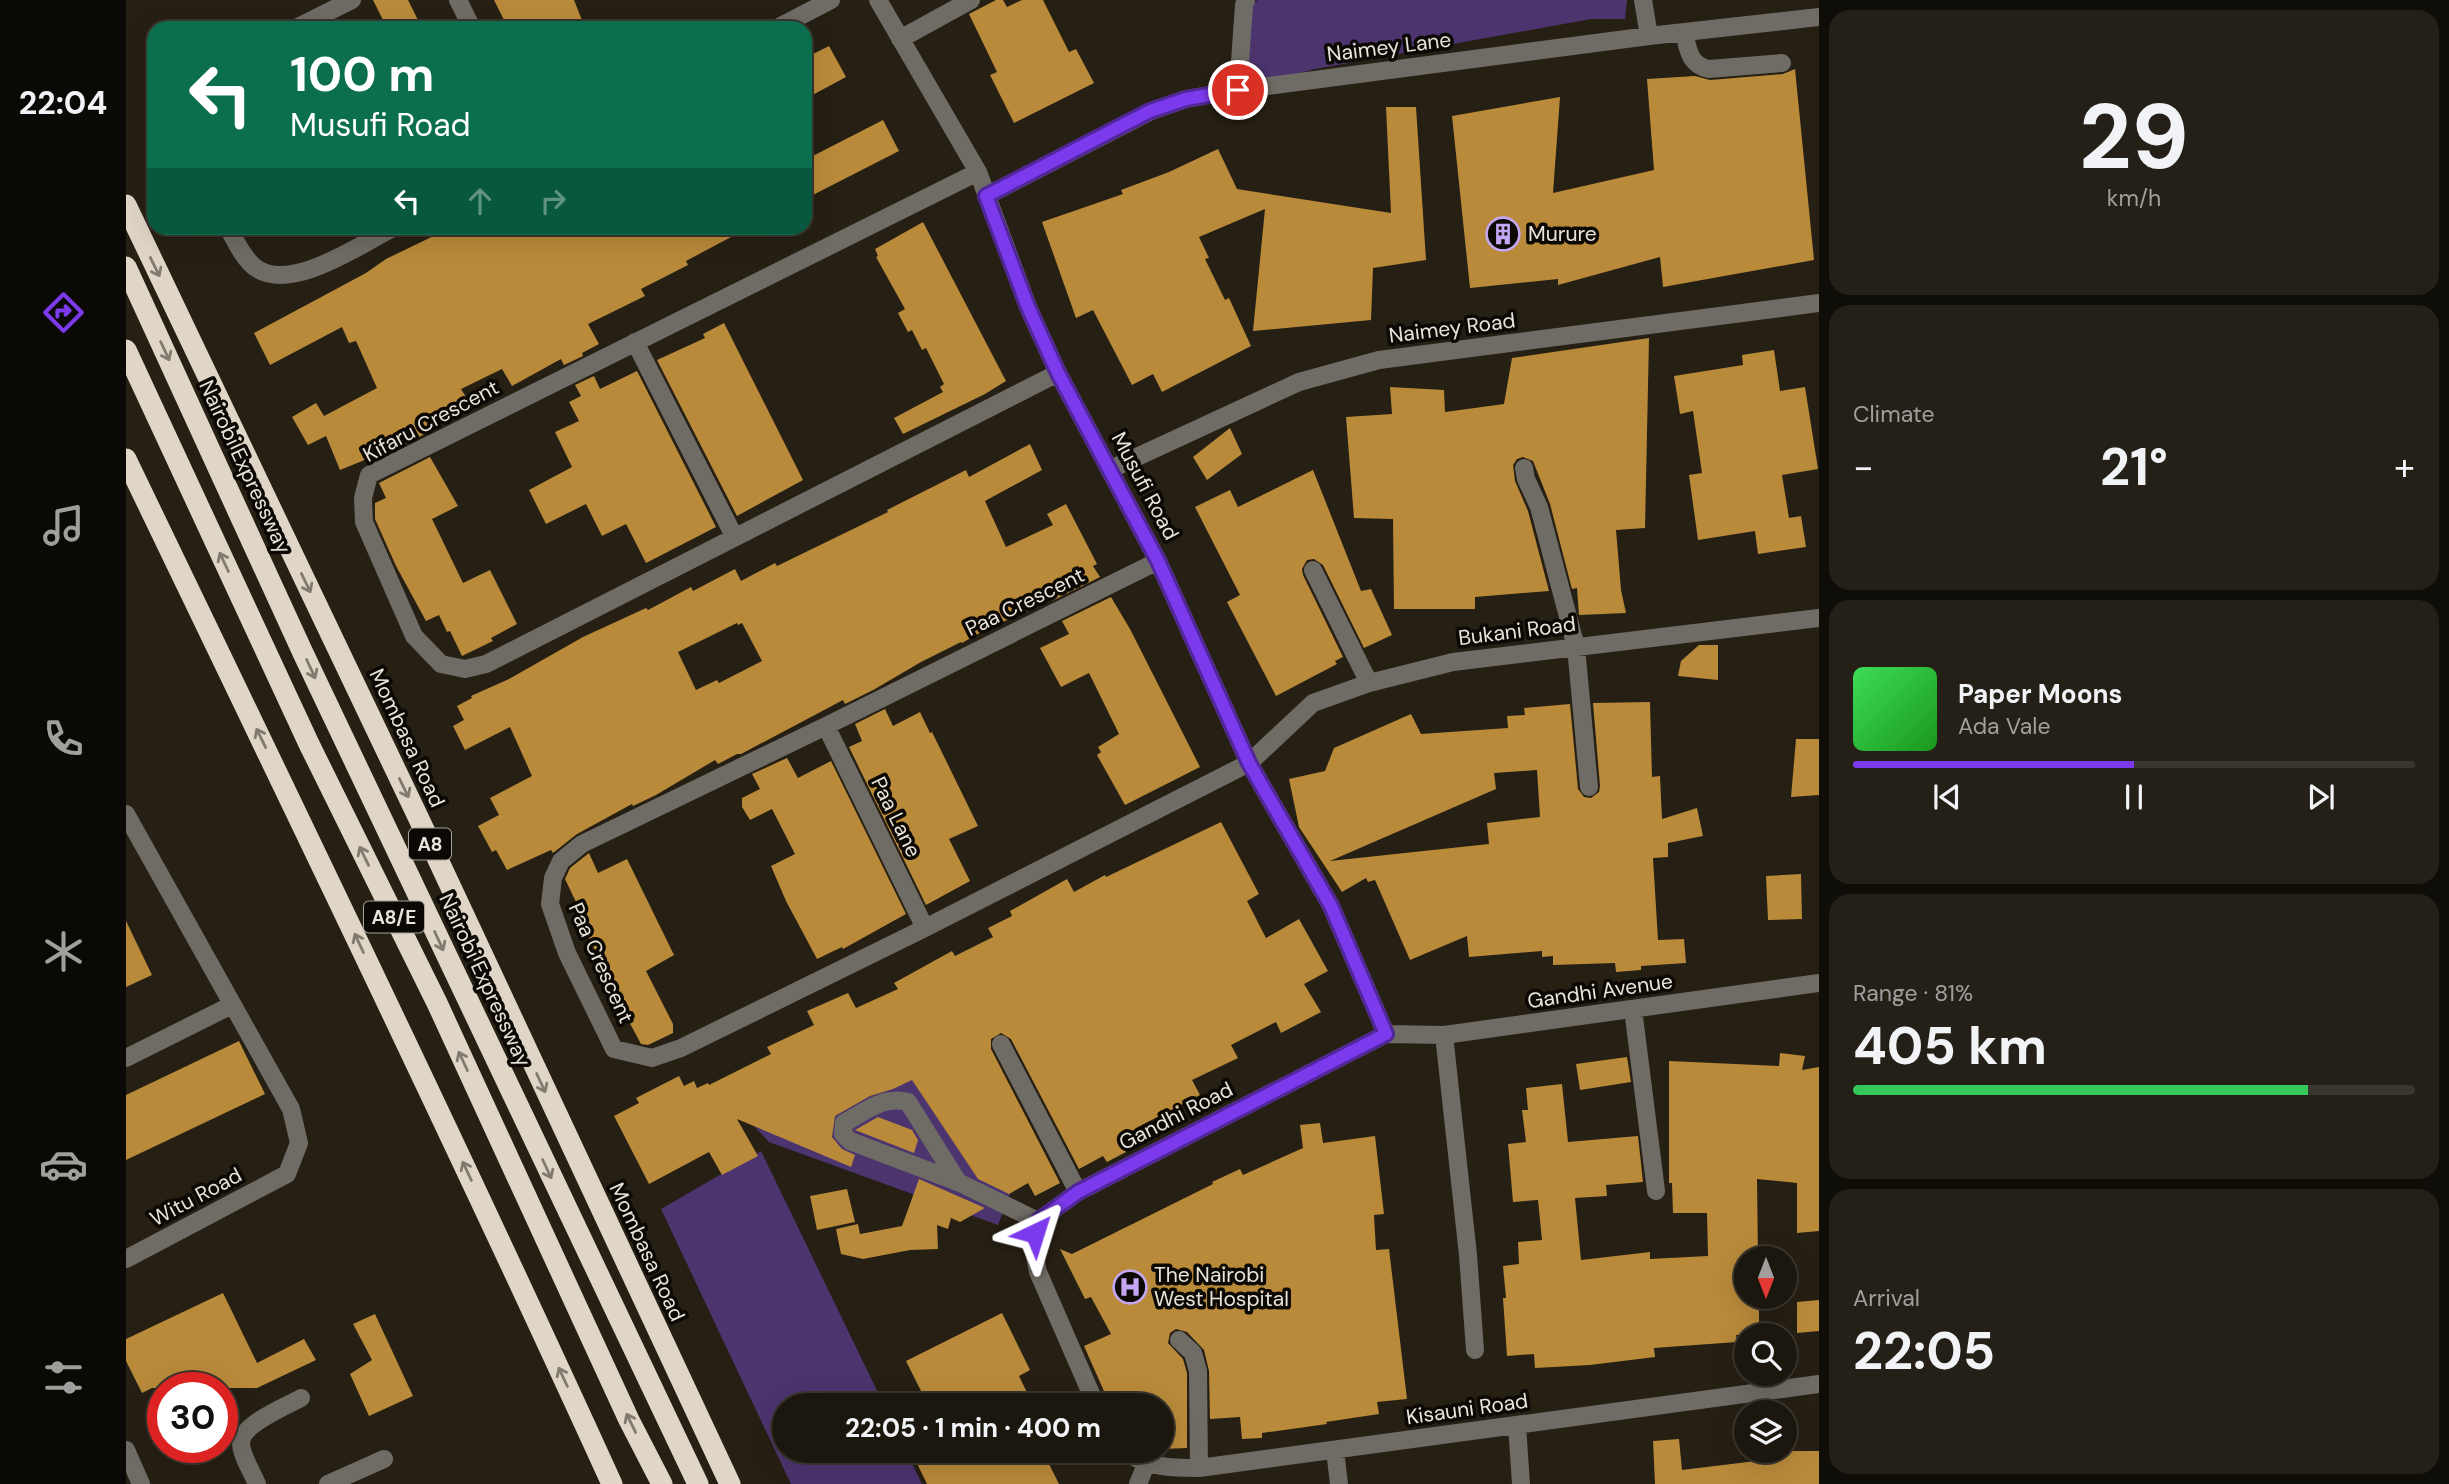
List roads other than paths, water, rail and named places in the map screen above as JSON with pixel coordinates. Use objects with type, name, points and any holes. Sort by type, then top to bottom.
[{"type":"highway","name":"Mombasa Road","points":[[126,205],[419,818],[730,1484]]},
{"type":"highway","name":"Nairobi Expressway","points":[[126,267],[303,653],[698,1484]]},
{"type":"highway","name":"A8/E","points":[[126,350],[309,744],[437,1003],[629,1420],[662,1484]]},
{"type":"highway","points":[[126,459],[367,959],[612,1484]]},
{"type":"street","points":[[310,21],[352,0]]},
{"type":"street","points":[[458,0],[468,21]]},
{"type":"street","points":[[790,21],[831,0]]},
{"type":"street","name":"Musufi Road","points":[[878,0],[978,172],[1028,307],[1058,373],[1158,561],[1249,763],[1331,906],[1386,1034]]},
{"type":"street","points":[[900,38],[971,0]]},
{"type":"street","points":[[1238,90],[1246,0]]},
{"type":"street","points":[[1643,0],[1649,36]]},
{"type":"street","name":"Naimey Lane","points":[[986,196],[1150,111],[1186,99],[1649,36],[1819,17]]},
{"type":"street","points":[[1684,32],[1691,58],[1699,67],[1709,69],[1782,63]]},
{"type":"street","name":"Kifaru Crescent","points":[[978,172],[369,475],[363,498],[364,522],[414,636],[441,664],[465,669],[486,664],[1058,373]]},
{"type":"street","points":[[232,235],[257,268],[282,276],[312,270],[380,235]]},
{"type":"street","name":"Naimey Road","points":[[1111,469],[1299,382],[1379,360],[1819,303]]},
{"type":"street","points":[[635,342],[734,536]]},
{"type":"street","points":[[1524,468],[1539,507],[1576,647],[1589,787]]},
{"type":"street","name":"Paa Crescent","points":[[1158,561],[582,844],[561,861],[554,878],[550,904],[567,953],[614,1049],[652,1058],[681,1048],[925,928],[1249,763]]},
{"type":"street","points":[[1313,570],[1368,683]]},
{"type":"street","name":"Bukani Road","points":[[1249,763],[1313,703],[1368,683],[1453,662],[1819,618]]},
{"type":"street","name":"Paa Lane","points":[[826,726],[925,928]]},
{"type":"street","points":[[126,814],[232,1005],[126,1058]]},
{"type":"street","name":"Gandhi Avenue","points":[[1386,1034],[1444,1035],[1819,984]]},
{"type":"street","name":"Witu Road","points":[[126,1259],[287,1174],[299,1143],[294,1118],[232,1005]]},
{"type":"street","points":[[1633,1009],[1656,1191]]},
{"type":"street","name":"Gandhi Road","points":[[1038,1221],[1078,1192],[1386,1034]]},
{"type":"street","points":[[1444,1035],[1468,1255],[1475,1350]]},
{"type":"street","points":[[1001,1044],[1078,1192]]},
{"type":"street","points":[[958,1182],[908,1102],[898,1099],[885,1101],[845,1124],[843,1134],[850,1141],[958,1182],[1038,1221],[1033,1247],[1038,1272],[1091,1393]]},
{"type":"street","points":[[1179,1340],[1193,1353],[1198,1371],[1199,1468]]},
{"type":"street","name":"Kisauni Road","points":[[1152,1463],[1174,1468],[1199,1468],[1819,1384]]},
{"type":"street","points":[[257,1484],[241,1445],[242,1437],[258,1421],[301,1398]]},
{"type":"street","points":[[1517,1425],[1521,1484]]},
{"type":"street","points":[[126,1450],[141,1484]]},
{"type":"street","points":[[1335,1450],[1339,1484]]},
{"type":"street","points":[[328,1484],[384,1459]]},
{"type":"street","points":[[1138,1484],[1147,1463]]},
{"type":"place","name":"Murure","points":[[1503,234]]},
{"type":"place","name":"The Nairobi West Hospital","points":[[1130,1287]]}]
